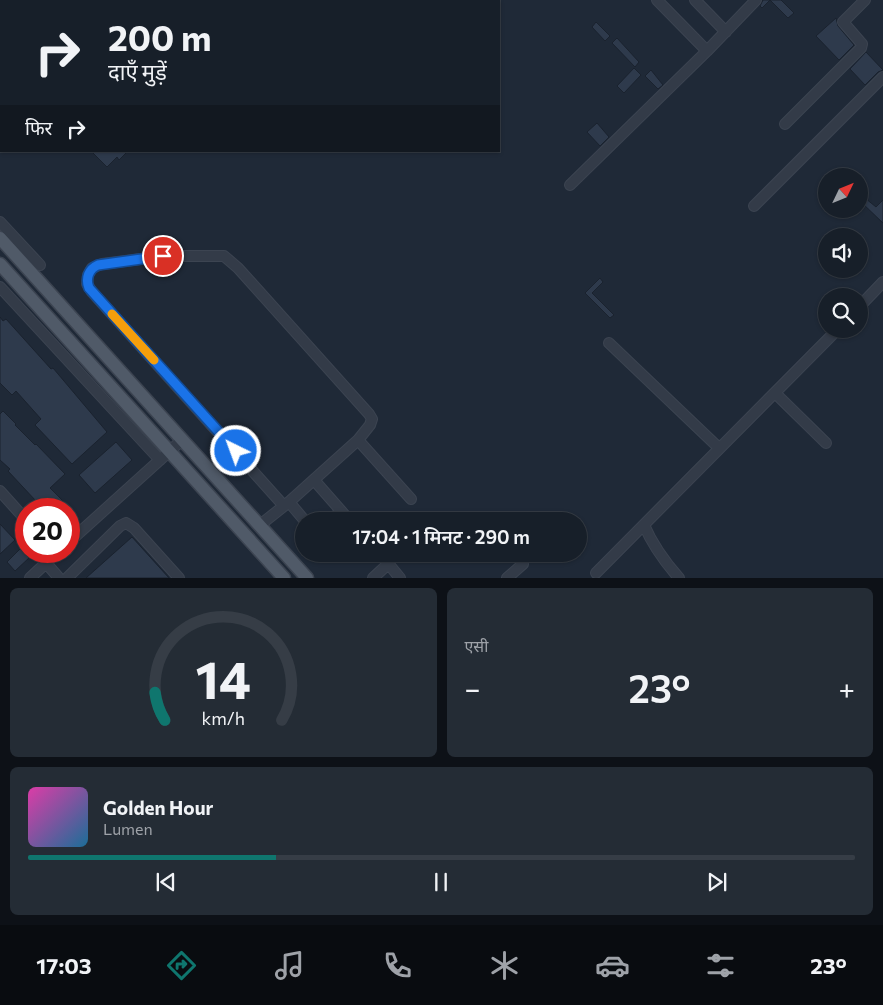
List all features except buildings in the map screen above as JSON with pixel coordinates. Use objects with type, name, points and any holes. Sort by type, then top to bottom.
[{"type":"main road","points":[[0,238],[34,266],[182,440],[307,578]]},
{"type":"main road","points":[[0,264],[284,578]]},
{"type":"main road","points":[[15,280],[34,266]]},
{"type":"street","points":[[657,0],[707,51]]},
{"type":"street","points":[[695,0],[726,32]]},
{"type":"street","points":[[570,185],[707,51],[756,0]]},
{"type":"street","points":[[784,124],[861,48],[862,44],[843,22],[865,0]]},
{"type":"street","points":[[754,206],[883,77]]},
{"type":"street","points":[[0,222],[34,266]]},
{"type":"street","points":[[260,525],[287,504],[358,440],[370,425],[372,419],[369,414],[226,257],[220,255],[163,256],[102,264],[92,268],[88,276],[89,288],[287,504],[295,512]]},
{"type":"street","points":[[868,298],[883,282]]},
{"type":"street","points":[[0,287],[160,460]]},
{"type":"street","points":[[596,573],[829,338]]},
{"type":"street","points":[[609,343],[719,448]]},
{"type":"street","points":[[775,393],[826,443]]},
{"type":"street","points":[[80,532],[182,440]]},
{"type":"street","points":[[358,440],[411,499]]},
{"type":"street","points":[[314,480],[341,511]]},
{"type":"street","points":[[0,491],[15,508]]},
{"type":"street","points":[[67,578],[120,526],[126,524],[134,528],[179,578]]},
{"type":"street","points":[[644,525],[652,544],[663,561],[679,578]]},
{"type":"street","points":[[30,578],[46,563],[59,578]]},
{"type":"street","points":[[507,578],[523,564]]},
{"type":"street","points":[[373,578],[386,566],[391,568],[400,578]]},
{"type":"slow traffic","points":[[112,314],[154,360]]},
{"type":"route","points":[[163,256],[95,266],[88,276],[89,288],[236,451]]}]
